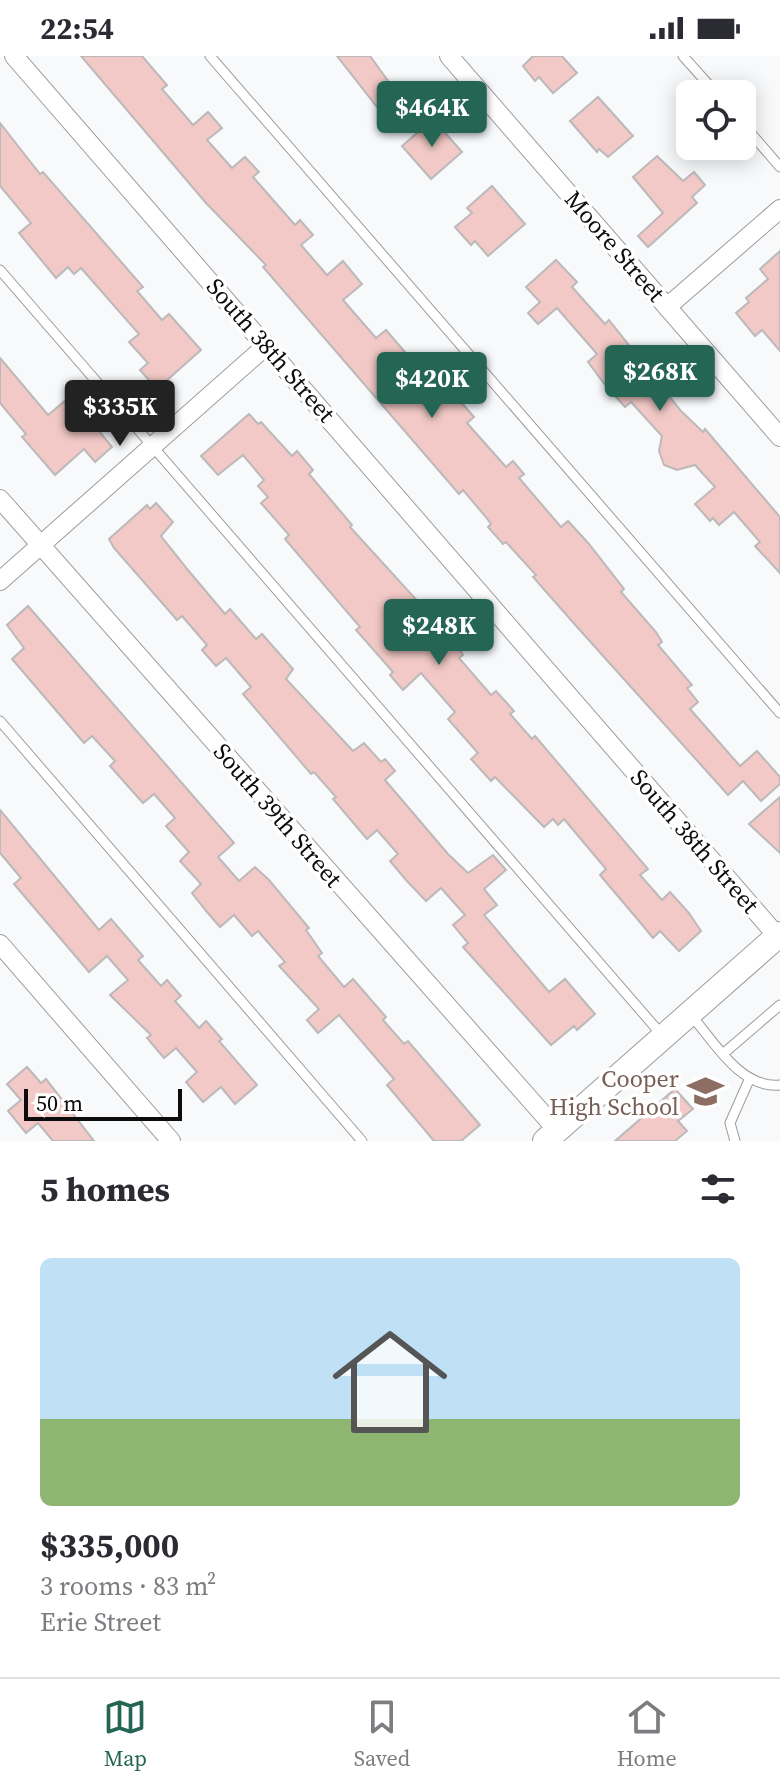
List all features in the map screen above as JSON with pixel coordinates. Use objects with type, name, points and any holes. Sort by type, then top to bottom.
[{"type":"street","name":"South 38th Street","points":[[14,56],[779,936]]},
{"type":"street","name":"Moore Street","points":[[449,56],[780,437]]},
{"type":"street","points":[[667,307],[780,209]]},
{"type":"street","points":[[0,581],[267,345]]},
{"type":"street","name":"South 39th Street","points":[[0,499],[551,1136]]},
{"type":"street","points":[[551,1136],[779,936]]},
{"type":"street","points":[[0,944],[171,1141]]},
{"type":"lane","points":[[210,56],[780,713]]},
{"type":"lane","points":[[683,56],[704,80]]},
{"type":"lane","points":[[756,139],[780,167]]},
{"type":"lane","points":[[0,270],[663,1037]]},
{"type":"lane","points":[[0,721],[362,1141]]},
{"type":"lane","points":[[724,1053],[780,1005]]},
{"type":"lane","points":[[690,1014],[749,1080],[766,1087],[780,1085]]},
{"type":"lane","points":[[735,1141],[730,1123],[749,1080]]},
{"type":"building","points":[[81,56],[142,56],[167,85],[162,89],[193,125],[208,112],[222,128],[207,140],[232,168],[245,157],[259,172],[253,177],[295,225],[300,220],[313,235],[301,245],[327,275],[343,261],[362,284],[343,300],[376,338],[386,330],[446,400],[453,393],[474,417],[467,423],[506,467],[513,461],[524,474],[519,478],[561,527],[568,521],[589,544],[624,589],[621,592],[656,632],[662,642],[658,645],[692,685],[687,688],[698,702],[690,709],[740,766],[757,751],[780,777],[780,784],[761,801],[743,781],[728,795],[533,577],[536,575],[488,527],[491,524],[463,490],[459,494],[263,267],[266,265],[206,203]]},
{"type":"building","points":[[337,56],[370,56],[399,96],[381,112]]},
{"type":"building","points":[[533,56],[562,56],[577,73],[553,93],[539,77],[535,81],[523,66]]},
{"type":"building","points":[[598,97],[633,136],[608,157],[599,149],[597,152],[570,121]]},
{"type":"building","points":[[433,119],[462,152],[431,179],[402,146]]},
{"type":"building","points":[[0,123],[40,174],[43,172],[143,287],[137,291],[162,320],[169,314],[201,350],[157,389],[140,370],[148,363],[129,342],[139,334],[81,268],[74,274],[68,267],[56,278],[19,233],[31,223],[0,186]]},
{"type":"building","points":[[657,156],[683,181],[694,172],[705,185],[692,197],[697,203],[648,247],[638,236],[663,213],[633,177]]},
{"type":"building","points":[[492,186],[525,224],[488,256],[475,241],[471,245],[455,227],[472,213],[467,208]]},
{"type":"building","points":[[780,251],[780,351],[762,330],[755,336],[736,313],[749,302],[746,298],[768,279],[760,269]]},
{"type":"building","points":[[556,260],[577,282],[572,287],[605,324],[609,320],[681,411],[703,432],[705,429],[780,517],[780,573],[755,546],[760,542],[734,512],[719,525],[713,518],[710,521],[695,504],[715,487],[695,465],[677,470],[664,465],[659,451],[662,436],[631,402],[625,407],[603,382],[588,362],[597,354],[557,308],[538,324],[528,313],[540,302],[526,287]]},
{"type":"building","points":[[0,358],[48,415],[66,400],[83,420],[87,416],[112,447],[95,462],[84,449],[55,475],[22,437],[26,434],[0,403]]},
{"type":"building","points":[[249,414],[258,424],[261,422],[292,456],[297,451],[313,470],[309,474],[352,525],[350,527],[454,641],[463,655],[459,658],[491,695],[496,691],[514,711],[510,714],[532,739],[535,736],[648,869],[640,875],[662,900],[670,892],[689,913],[701,931],[679,951],[660,931],[653,938],[600,875],[606,869],[564,819],[558,825],[553,819],[544,827],[495,777],[491,781],[471,759],[478,753],[448,719],[455,712],[421,673],[403,690],[390,675],[393,672],[356,630],[360,627],[285,539],[289,535],[261,503],[268,497],[258,486],[264,480],[243,455],[218,475],[201,456]]},
{"type":"building","points":[[156,503],[173,522],[161,536],[188,570],[225,614],[230,609],[256,639],[262,634],[293,669],[286,679],[353,751],[364,743],[381,762],[385,759],[395,771],[385,780],[448,854],[468,873],[493,855],[506,870],[484,889],[497,905],[484,915],[549,992],[565,979],[595,1014],[577,1030],[574,1026],[551,1045],[463,947],[468,943],[453,925],[465,915],[441,888],[426,901],[390,861],[398,854],[377,830],[367,839],[333,799],[336,797],[314,772],[311,774],[243,694],[251,687],[226,658],[216,666],[202,650],[207,645],[182,616],[177,620],[114,548],[109,539],[147,505],[150,509]]},
{"type":"building","points":[[28,606],[234,843],[218,857],[239,881],[255,867],[269,880],[309,928],[306,930],[322,953],[318,956],[344,987],[353,979],[386,1017],[383,1020],[404,1044],[408,1041],[480,1125],[461,1141],[434,1141],[387,1085],[394,1079],[339,1015],[318,1033],[307,1020],[319,1009],[279,966],[285,962],[258,931],[252,936],[234,915],[220,927],[207,912],[192,893],[201,884],[180,861],[189,852],[166,826],[175,818],[154,794],[143,803],[110,766],[115,761],[92,736],[84,743],[12,659],[24,648],[7,625]]},
{"type":"building","points":[[780,797],[780,853],[749,824]]},
{"type":"building","points":[[0,810],[99,930],[111,919],[143,956],[138,960],[161,986],[167,980],[181,996],[175,1001],[199,1028],[206,1021],[257,1085],[235,1104],[221,1087],[203,1102],[186,1082],[197,1072],[176,1048],[164,1058],[147,1038],[151,1035],[110,995],[128,980],[107,956],[89,972],[14,884],[21,878],[0,853]]},
{"type":"building","points":[[27,1067],[41,1083],[46,1079],[94,1141],[53,1141],[38,1123],[26,1133],[8,1111],[21,1100],[7,1084]]},
{"type":"building","points":[[675,1089],[693,1109],[678,1121],[687,1131],[675,1141],[615,1141]]},
{"type":"place","name":"Cooper High School","points":[[705,1092]]}]
